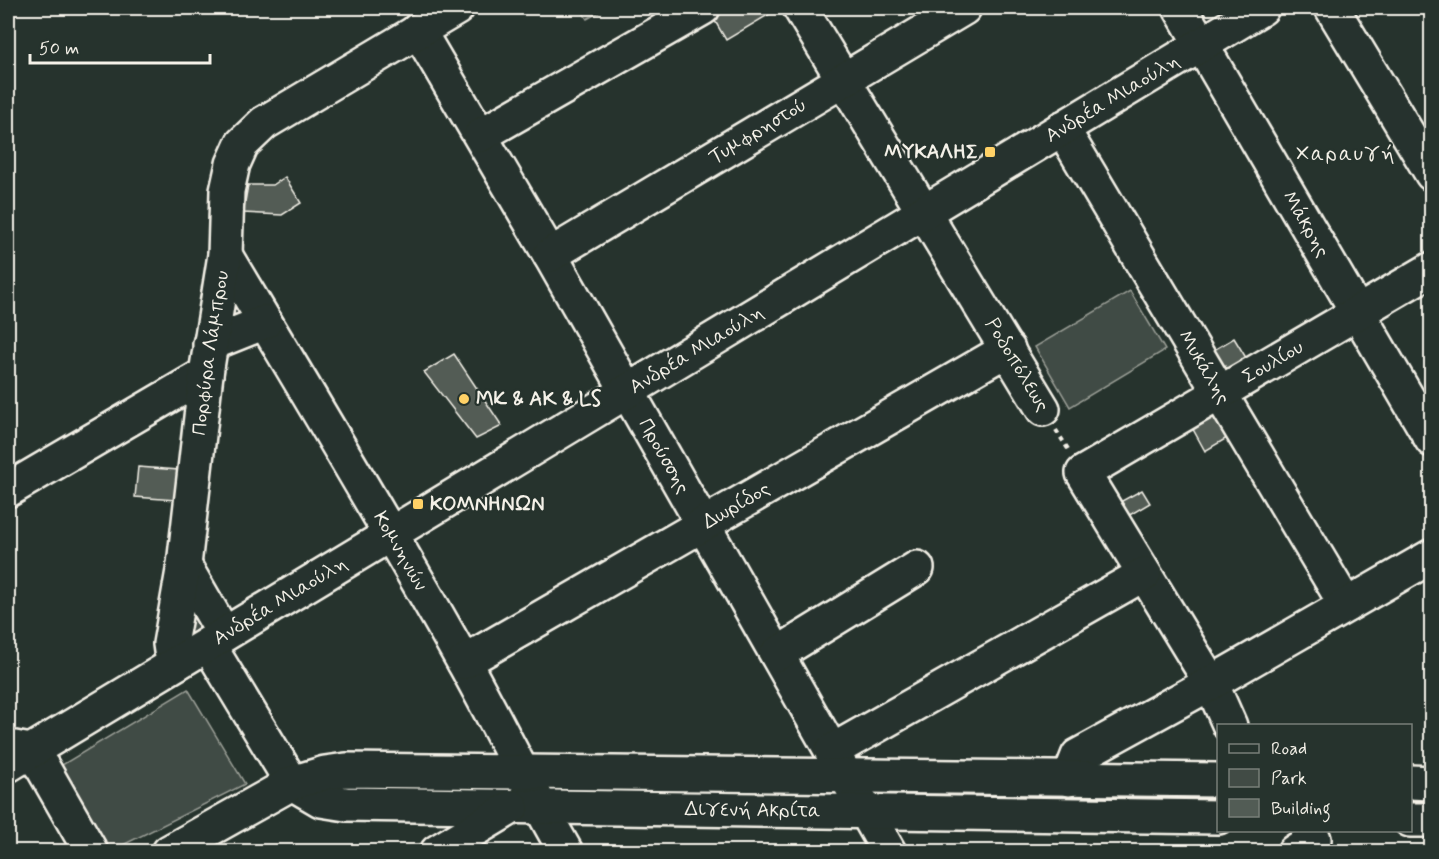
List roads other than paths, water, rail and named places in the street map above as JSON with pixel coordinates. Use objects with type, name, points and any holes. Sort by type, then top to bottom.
[{"type":"street","points":[[418,30],[457,8]]},
{"type":"street","points":[[481,135],[703,8]]},
{"type":"street","name":"Ροδοπόλεως","points":[[800,8],[1043,409]]},
{"type":"street","name":"Τυμφρηστού","points":[[550,255],[964,8]]},
{"type":"street","name":"Μάκρης","points":[[1180,8],[1431,440]]},
{"type":"street","name":"Ανδρέα Μιαούλη","points":[[15,754],[178,662],[1262,8]]},
{"type":"street","points":[[1332,8],[1431,174]]},
{"type":"street","name":"Προύσσης","points":[[418,30],[550,255],[889,852]]},
{"type":"street","name":"Πορφύρα Λάμπρου","points":[[178,662],[171,651],[170,644],[184,565],[208,359],[225,255],[227,191],[233,164],[242,144],[264,123],[418,30]]},
{"type":"street","name":"Μυκάλης","points":[[1062,128],[1346,605]]},
{"type":"street","name":"Κομνηνών","points":[[225,255],[391,533],[464,662],[522,772],[526,807],[566,852]]},
{"type":"street","name":"Σουλίου","points":[[1144,574],[1083,473],[1431,269]]},
{"type":"street","points":[[8,490],[265,322]]},
{"type":"street","name":"Δωρίδος","points":[[464,662],[1008,349]]},
{"type":"street","points":[[1069,778],[1078,756],[1431,556]]},
{"type":"street","points":[[184,565],[216,639]]},
{"type":"street","points":[[777,654],[917,568]]},
{"type":"street","points":[[838,763],[1144,574],[1210,683],[1229,724]]},
{"type":"street","name":"Διγενή Ακρίτα","points":[[216,639],[292,783],[321,800],[346,804],[1217,817]]},
{"type":"street","points":[[15,754],[43,768],[91,852]]},
{"type":"street","name":"Διγενή Ακρίτα","points":[[292,783],[325,773],[346,770],[522,772],[838,763],[1069,778],[1217,780]]},
{"type":"street","points":[[1412,782],[1431,783]]},
{"type":"street","points":[[169,852],[292,783]]},
{"type":"street","points":[[437,852],[526,807]]},
{"type":"street","points":[[1412,820],[1431,820]]},
{"type":"place","name":"ΜΥΚΑΛΗΣ","points":[[990,152]]},
{"type":"place","name":"MK & AK & LS","points":[[464,399]]},
{"type":"place","name":"ΚΟΜΝΗΝΩΝ","points":[[418,504]]},
{"type":"district","name":"Χαραυγή","points":[[1346,154]]}]
